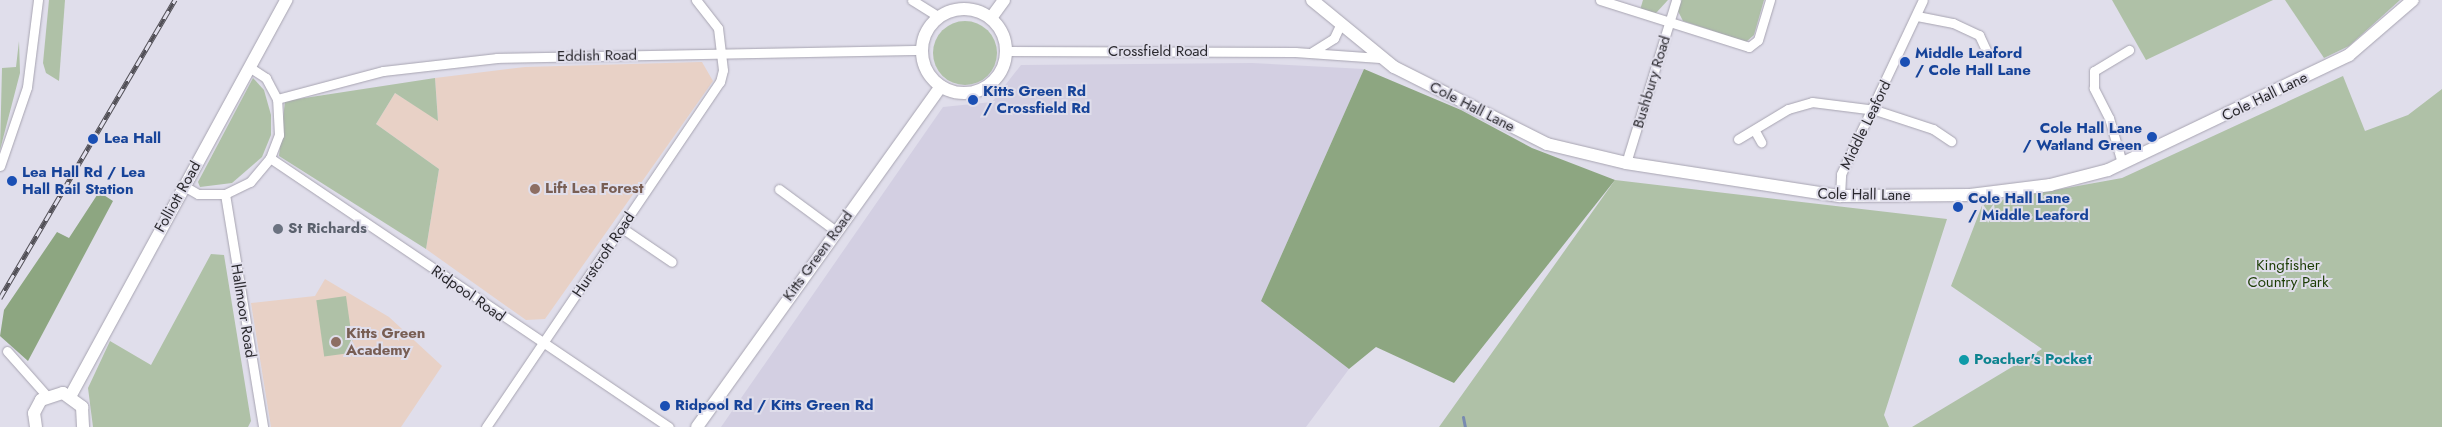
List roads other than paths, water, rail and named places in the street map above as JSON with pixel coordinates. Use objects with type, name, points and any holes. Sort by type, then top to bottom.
[{"type":"street","points":[[0,166],[27,87],[38,0]]},
{"type":"street","name":"Folliott Road","points":[[71,395],[286,0]]},
{"type":"street","name":"Hurstcroft Road","points":[[486,427],[720,82],[722,53],[718,28],[696,0]]},
{"type":"street","points":[[912,0],[939,17]]},
{"type":"street","points":[[991,18],[1004,0]]},
{"type":"street","name":"Cole Hall Lane","points":[[1312,0],[1380,58],[1547,144],[1626,164],[1840,196],[1970,195],[2050,185],[2122,163],[2176,141],[2349,56],[2413,0]]},
{"type":"street","points":[[1600,0],[1669,25],[1753,46],[1770,0]]},
{"type":"street","name":"Bushbury Road","points":[[1626,164],[1676,0]]},
{"type":"street","name":"Middle Leaford","points":[[1840,196],[1841,174],[1875,110],[1923,0]]},
{"type":"street","points":[[968,9],[991,18],[1006,51],[998,74],[984,88],[958,92],[940,86],[925,67],[922,50],[927,32],[939,17],[968,9]]},
{"type":"street","points":[[1917,16],[1953,23],[1979,35],[1987,52]]},
{"type":"street","points":[[1310,54],[1334,38],[1340,25]]},
{"type":"street","name":"Eddish Road","points":[[277,99],[383,71],[496,58],[922,50]]},
{"type":"street","points":[[2122,163],[2094,88],[2094,71],[2129,50]]},
{"type":"street","name":"Crossfield Road","points":[[1006,51],[1310,54],[1380,58]]},
{"type":"street","points":[[184,186],[198,194],[225,194],[250,182],[270,158],[279,135],[277,99],[266,78],[249,67]]},
{"type":"street","name":"Kitts Green Road","points":[[697,427],[940,86]]},
{"type":"street","points":[[1738,140],[1788,109],[1812,102],[1875,110],[1933,129],[1951,141]]},
{"type":"street","points":[[1755,131],[1761,142]]},
{"type":"street","name":"Ridpool Road","points":[[270,158],[543,345],[669,427]]},
{"type":"street","points":[[779,189],[836,231]]},
{"type":"street","name":"Hallmoor Road","points":[[225,194],[263,427]]},
{"type":"street","points":[[622,228],[672,262]]},
{"type":"street","points":[[7,351],[47,396]]},
{"type":"street","points":[[36,427],[37,406],[47,396],[71,395],[82,407],[82,427]]},
{"type":"waterway","points":[[1463,417],[1465,427]]},
{"type":"railway","points":[[0,298],[175,0]]},
{"type":"place","name":"Middle Leaford / Cole Hall Lane","points":[[1905,62]]},
{"type":"place","name":"Kitts Green Rd / Crossfield Rd","points":[[973,100]]},
{"type":"place","name":"Cole Hall Lane / Watland Green","points":[[2152,137]]},
{"type":"place","name":"Lea Hall","points":[[93,139]]},
{"type":"place","name":"Lea Hall Rd / Lea Hall Rail Station","points":[[12,181]]},
{"type":"place","name":"Lift Lea Forest","points":[[535,189]]},
{"type":"place","name":"Cole Hall Lane / Middle Leaford","points":[[1958,207]]},
{"type":"place","name":"St Richards","points":[[278,229]]},
{"type":"place","name":"Kitts Green Academy","points":[[336,342]]},
{"type":"place","name":"Poacher's Pocket","points":[[1964,360]]},
{"type":"place","name":"Ridpool Rd / Kitts Green Rd","points":[[665,406]]},
{"type":"park label","name":"Kingfisher Country Park","points":[[2288,274]]}]
